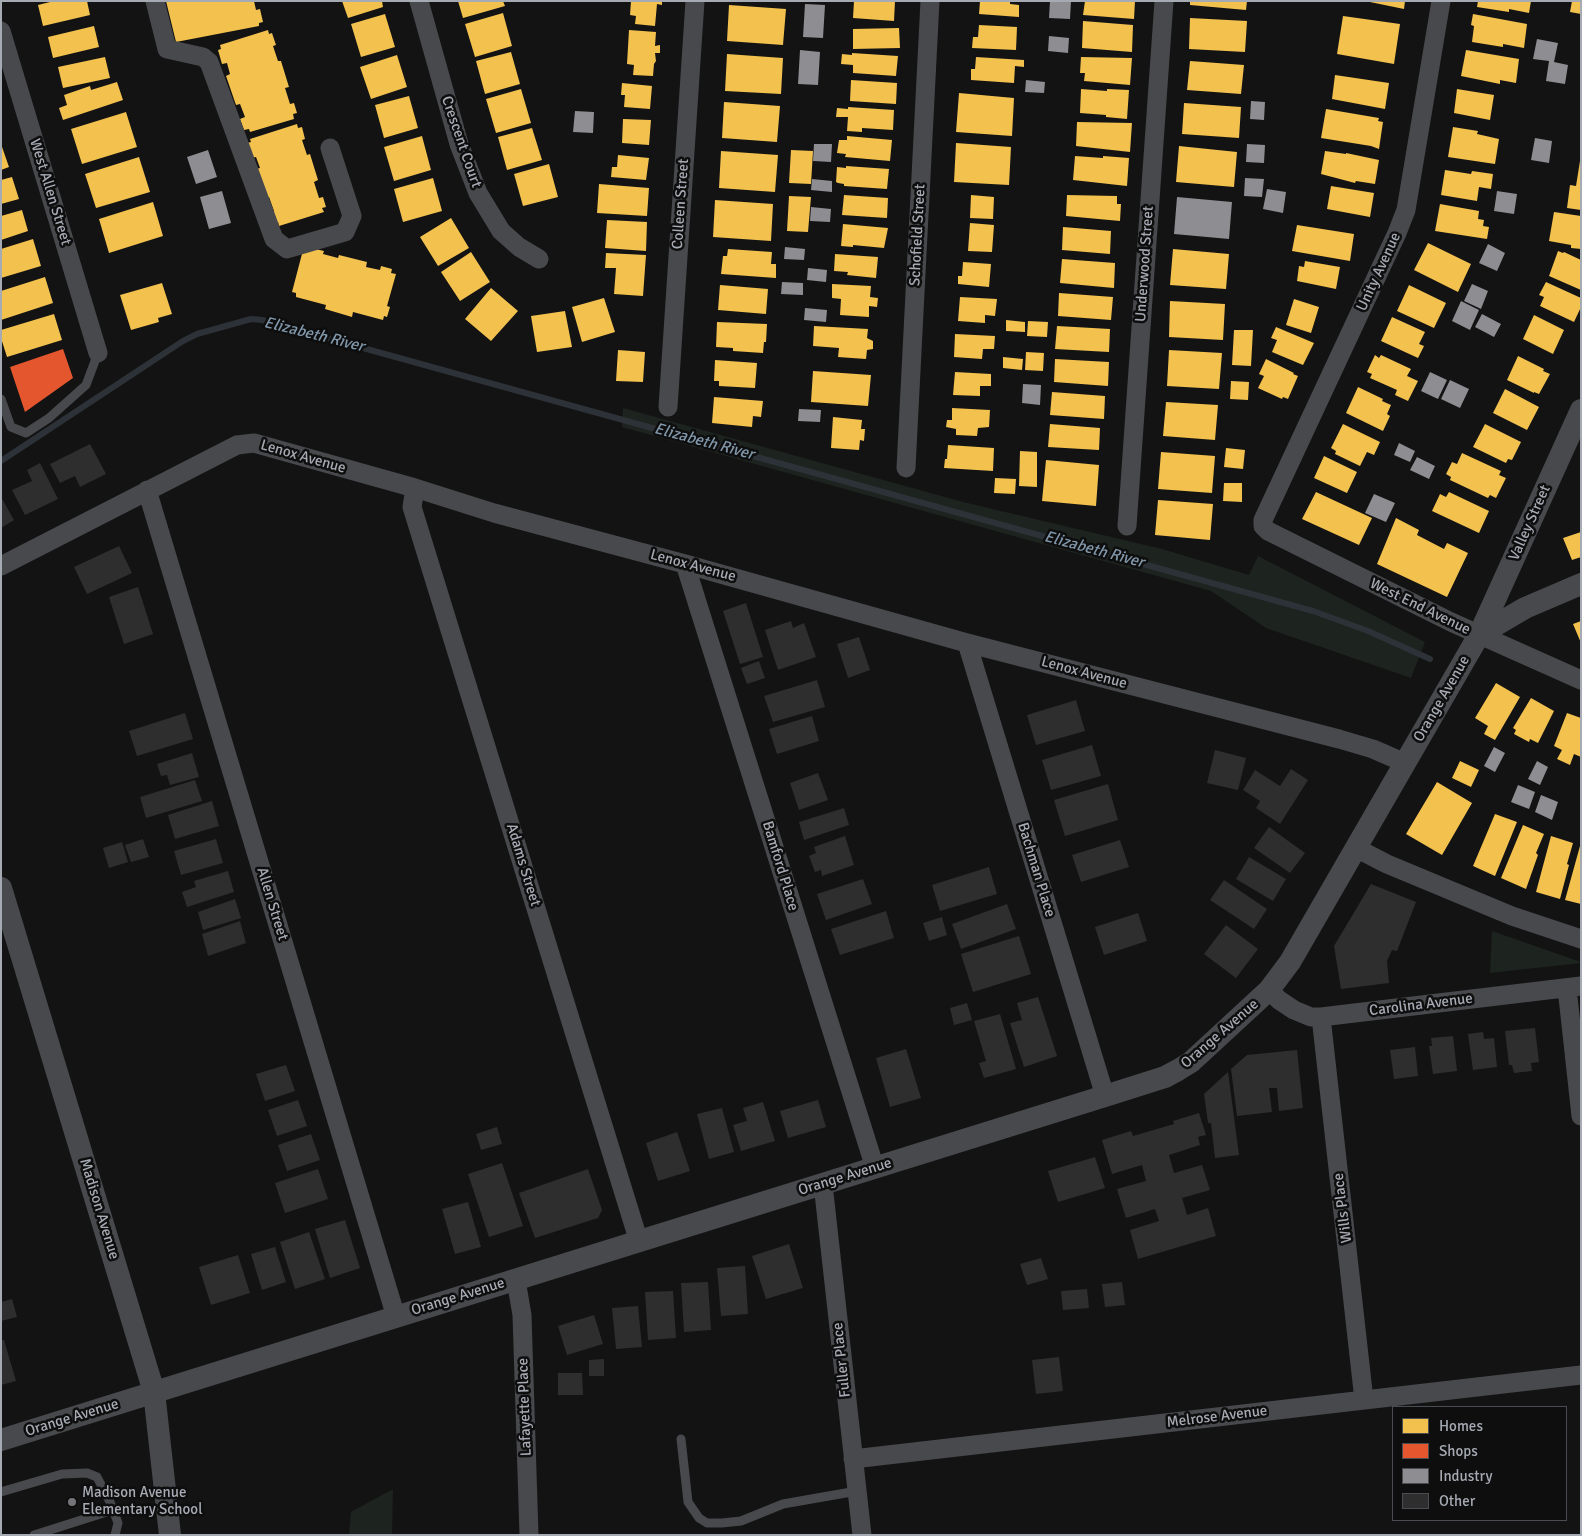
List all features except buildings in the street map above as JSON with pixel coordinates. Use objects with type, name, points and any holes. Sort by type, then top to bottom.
[{"type":"street","points":[[155,1],[167,49],[203,57],[209,62],[274,238],[288,249],[345,232],[352,216],[330,148]]},
{"type":"street","name":"Crescent Court","points":[[419,1],[459,144],[478,193],[501,231],[519,248],[539,259]]},
{"type":"street","name":"Colleen Street","points":[[668,407],[695,1]]},
{"type":"street","name":"Schofield Street","points":[[906,468],[930,1]]},
{"type":"street","name":"Underwood Street","points":[[1127,526],[1164,1]]},
{"type":"street","name":"Unity Avenue","points":[[1264,526],[1263,520],[1393,242],[1406,210],[1441,1]]},
{"type":"street","name":"West Allen Street","points":[[1,31],[98,353]]},
{"type":"street","name":"Valley Street","points":[[1479,635],[1581,410]]},
{"type":"street","name":"Lenox Avenue","points":[[1,566],[237,444],[245,442],[254,443],[494,512],[968,643],[1339,739],[1373,749],[1405,763]]},
{"type":"street","name":"Adams Street","points":[[415,488],[412,507],[639,1242]]},
{"type":"street","name":"Allen Street","points":[[147,490],[396,1317]]},
{"type":"street","name":"West End Avenue","points":[[1264,526],[1268,532],[1479,635],[1581,680]]},
{"type":"street","name":"Bamford Place","points":[[685,564],[875,1168]]},
{"type":"street","points":[[1479,635],[1525,608],[1581,584]]},
{"type":"street","name":"Orange Avenue","points":[[1,1440],[1106,1096],[1165,1077],[1178,1070],[1191,1062],[1269,990],[1284,973],[1479,635]]},
{"type":"street","name":"Bachman Place","points":[[968,643],[1106,1096]]},
{"type":"street","points":[[1356,848],[1387,864],[1512,916],[1581,939]]},
{"type":"street","name":"Madison Avenue","points":[[1,888],[154,1392],[170,1535]]},
{"type":"street","points":[[1574,987],[1581,1116]]},
{"type":"street","name":"Carolina Avenue","points":[[1269,990],[1279,1000],[1294,1010],[1311,1017],[1321,1017],[1574,987]]},
{"type":"street","name":"Wills Place","points":[[1321,1017],[1364,1400]]},
{"type":"street","name":"Fuller Place","points":[[823,1184],[862,1535]]},
{"type":"street","name":"Lafayette Place","points":[[516,1280],[522,1315],[529,1535]]},
{"type":"street","name":"Melrose Avenue","points":[[853,1459],[1581,1375]]},
{"type":"lane","points":[[1,398],[11,427],[26,433],[49,418],[86,385],[98,353]]},
{"type":"lane","points":[[681,1439],[688,1502],[699,1518],[707,1523],[741,1521],[783,1504],[857,1491]]},
{"type":"lane","points":[[1,1492],[62,1474],[87,1473],[97,1477],[113,1510],[118,1523],[115,1535]]},
{"type":"lane","points":[[34,1535],[113,1510]]},
{"type":"shaded area","points":[[623,408],[963,502],[1162,549],[1249,575],[1258,556],[1425,642],[1411,678],[1266,628],[1211,591],[622,427]]},
{"type":"shaded area","points":[[1492,931],[1581,962],[1581,963],[1490,973]]},
{"type":"shaded area","points":[[393,1489],[392,1535],[349,1535],[351,1512]]},
{"type":"waterway","name":"Elizabeth River","points":[[1,461],[183,341],[197,334],[251,319],[262,320],[1313,611],[1368,631],[1430,659]]},
{"type":"place","name":"Madison Avenue Elementary School","points":[[72,1502]]}]
